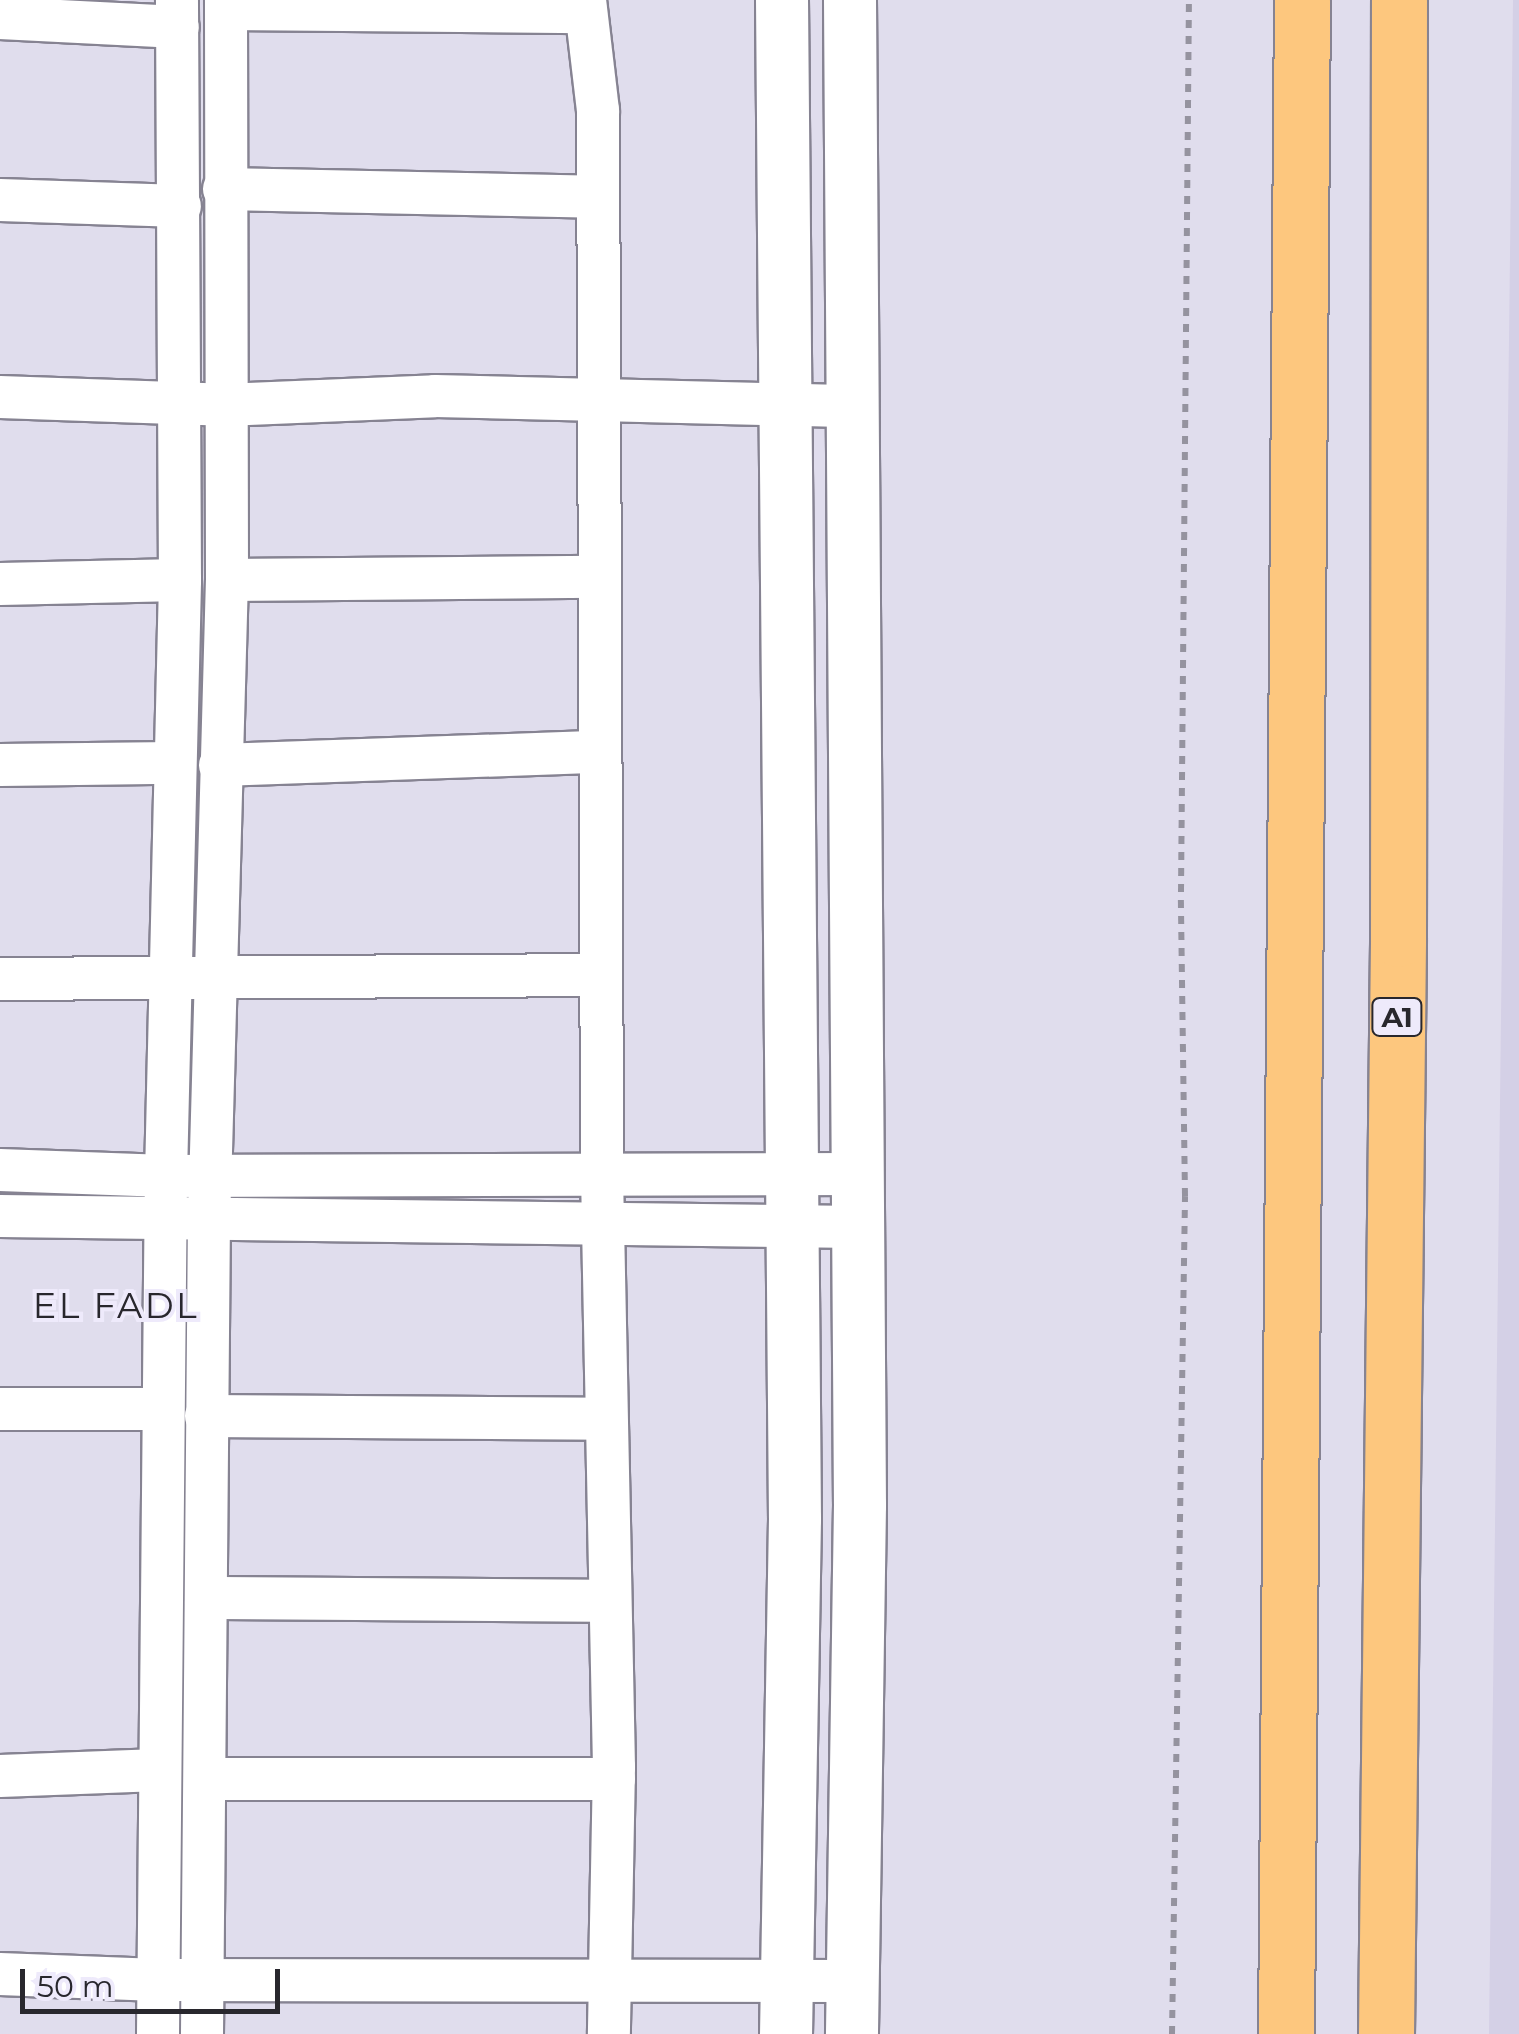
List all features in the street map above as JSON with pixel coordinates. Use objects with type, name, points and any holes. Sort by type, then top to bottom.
[{"type":"highway","points":[[1286,2034],[1302,0]]},
{"type":"highway","name":"A1","points":[[1386,2034],[1398,940],[1399,0]]},
{"type":"street","points":[[782,0],[788,1227],[795,1520],[786,2009]]},
{"type":"street","points":[[850,0],[859,1174],[852,2034]]},
{"type":"street","points":[[202,2034],[209,1223],[226,580],[226,4],[586,6],[598,110],[594,196],[600,975],[614,1780],[609,2034]]},
{"type":"street","points":[[0,18],[178,13],[180,580],[166,1176],[158,2034]]},
{"type":"street","points":[[224,189],[594,196]]},
{"type":"street","points":[[0,200],[180,206]]},
{"type":"street","points":[[0,398],[224,405],[435,396],[854,406]]},
{"type":"street","points":[[226,580],[597,577]]},
{"type":"street","points":[[0,584],[180,580]]},
{"type":"street","points":[[220,765],[598,752]]},
{"type":"street","points":[[0,765],[174,763]]},
{"type":"street","points":[[0,978],[600,975]]},
{"type":"street","points":[[0,1170],[166,1176],[859,1174]]},
{"type":"street","points":[[0,1216],[209,1223],[858,1227]]},
{"type":"street","points":[[0,1408],[163,1410]]},
{"type":"street","points":[[206,1416],[606,1419]]},
{"type":"street","points":[[206,1598],[609,1600]]},
{"type":"street","points":[[0,1776],[160,1770]]},
{"type":"street","points":[[205,1780],[614,1780]]},
{"type":"street","points":[[0,1974],[158,1980],[611,1980],[786,2009],[852,1982]]},
{"type":"path","points":[[1172,2034],[1185,1196],[1181,892],[1189,0]]},
{"type":"shaded area","points":[[1513,0],[1519,0],[1519,2034],[1489,2034]]},
{"type":"district","name":"EL FADL","points":[[116,1306]]}]
